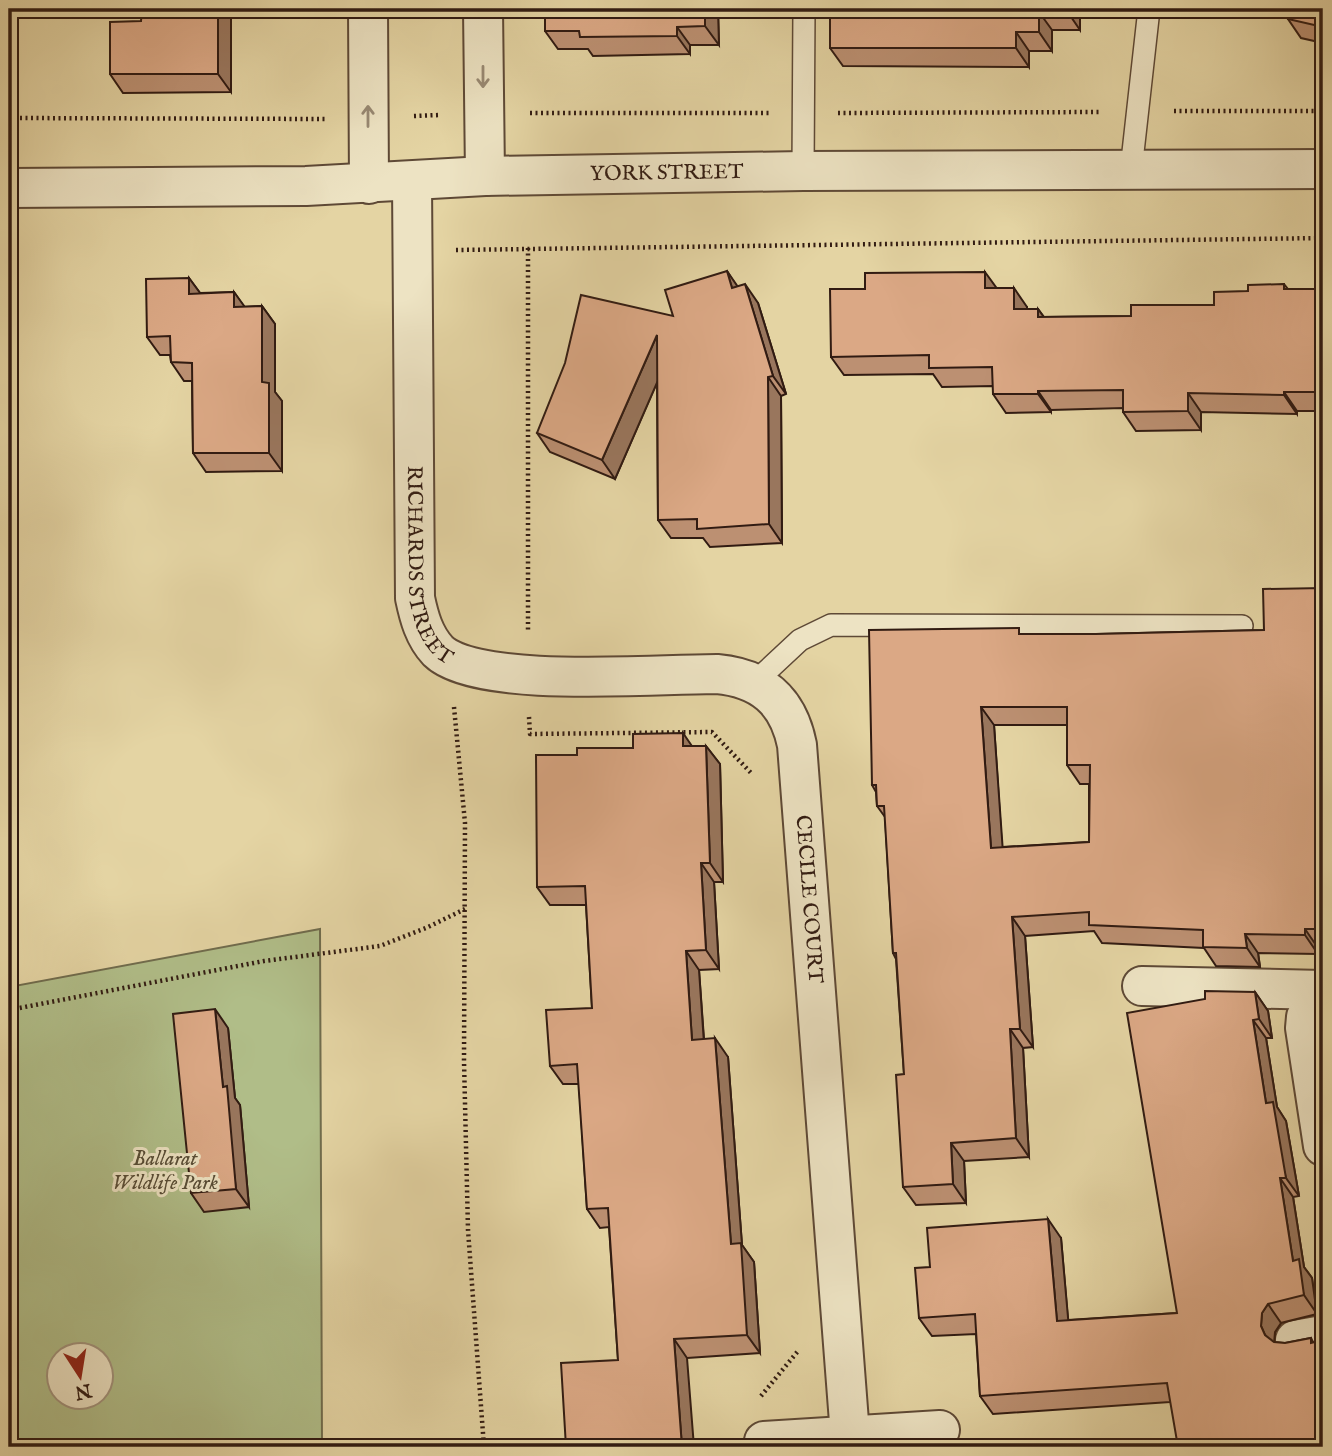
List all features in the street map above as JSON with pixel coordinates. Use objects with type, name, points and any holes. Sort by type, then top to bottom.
[{"type":"street","points":[[368,9],[369,184]]},
{"type":"street","points":[[483,9],[485,176]]},
{"type":"street","name":"YORK STREET","points":[[9,188],[369,184],[485,176],[803,171],[1323,169]]},
{"type":"street","name":"RICHARDS STREET","points":[[412,182],[415,598],[428,637],[437,650],[453,661]]},
{"type":"street","name":"CECILE COURT","points":[[453,661],[487,672],[528,675],[717,674],[755,682],[782,704],[797,744],[850,1435]]},
{"type":"street","points":[[1142,986],[1323,990]]},
{"type":"street","points":[[1323,997],[1306,1017],[1305,1027],[1323,1146]]},
{"type":"street","points":[[786,1442],[940,1430]]},
{"type":"lane","points":[[803,171],[804,9]]},
{"type":"lane","points":[[1131,170],[1149,9]]},
{"type":"lane","points":[[755,682],[800,640],[831,625],[1242,626]]},
{"type":"path","points":[[9,118],[321,119]]},
{"type":"path","points":[[412,251],[1323,238]]},
{"type":"path","points":[[528,248],[530,734],[712,732],[752,772],[753,786]]},
{"type":"path","name":"RICHARDS STREET","points":[[453,661],[465,823],[464,981],[468,1230],[484,1447]]},
{"type":"path","points":[[9,1010],[264,961],[380,946],[465,909]]},
{"type":"path","points":[[755,1403],[798,1353],[797,1342]]},
{"type":"green space","name":"Ballarat Wildlife Park","points":[[320,929],[322,1447],[9,1447],[9,987]]},
{"type":"building","points":[[142,9],[218,9],[218,74],[110,74],[110,22],[141,21]]},
{"type":"building","points":[[545,9],[705,9],[705,26],[677,27],[677,36],[580,37],[579,31],[545,31]]},
{"type":"building","points":[[830,9],[1067,11],[1039,12],[1039,32],[1016,32],[1016,48],[830,48]]},
{"type":"building","points":[[1290,9],[1323,9],[1323,27],[1288,19]]},
{"type":"building","points":[[727,271],[732,288],[745,284],[773,376],[768,377],[769,524],[697,529],[697,519],[658,520],[657,335],[602,460],[537,433],[565,363],[581,295],[673,316],[665,290]]},
{"type":"building","points":[[985,272],[985,288],[1014,288],[1014,309],[1038,309],[1038,317],[1131,316],[1131,305],[1214,305],[1214,292],[1248,291],[1248,285],[1284,284],[1284,289],[1323,289],[1323,392],[1284,392],[1284,395],[1188,393],[1188,411],[1123,412],[1123,390],[993,394],[992,367],[929,368],[929,355],[831,357],[830,289],[865,289],[865,273]]},
{"type":"building","points":[[189,278],[189,294],[234,292],[234,307],[262,306],[262,382],[269,383],[269,453],[193,453],[192,363],[171,362],[170,336],[147,337],[146,279]]},
{"type":"building","points":[[1323,588],[1323,898],[1317,898],[1318,929],[1305,929],[1305,935],[1245,934],[1247,948],[1203,947],[1203,930],[1089,925],[1089,912],[1012,917],[1020,1029],[1010,1029],[1016,1138],[951,1143],[953,1184],[903,1187],[896,1075],[904,1074],[884,806],[877,806],[876,785],[872,785],[869,630],[1019,628],[1019,634],[1096,634],[1264,630],[1263,589]],"holes":[[[981,707],[1067,707],[1067,765],[1090,765],[1089,842],[991,848]]]},
{"type":"building","points":[[683,733],[683,746],[706,746],[710,863],[701,863],[706,950],[686,951],[692,1040],[715,1038],[731,1244],[741,1243],[747,1335],[674,1339],[682,1447],[566,1447],[561,1363],[618,1360],[608,1208],[587,1209],[577,1064],[550,1066],[546,1010],[592,1008],[585,886],[537,887],[536,755],[577,755],[577,748],[633,748],[633,734]]},
{"type":"building","points":[[1205,991],[1255,992],[1259,1019],[1253,1020],[1266,1103],[1273,1102],[1286,1178],[1280,1178],[1293,1261],[1299,1259],[1304,1295],[1268,1304],[1262,1313],[1261,1326],[1265,1335],[1274,1342],[1285,1343],[1311,1338],[1311,1343],[1323,1340],[1323,1447],[1178,1447],[1167,1383],[980,1396],[975,1314],[919,1318],[915,1268],[930,1267],[927,1228],[1048,1219],[1057,1321],[1177,1313],[1127,1013],[1205,999]]},
{"type":"building","points":[[215,1009],[223,1087],[227,1086],[236,1189],[191,1193],[173,1014]]}]
